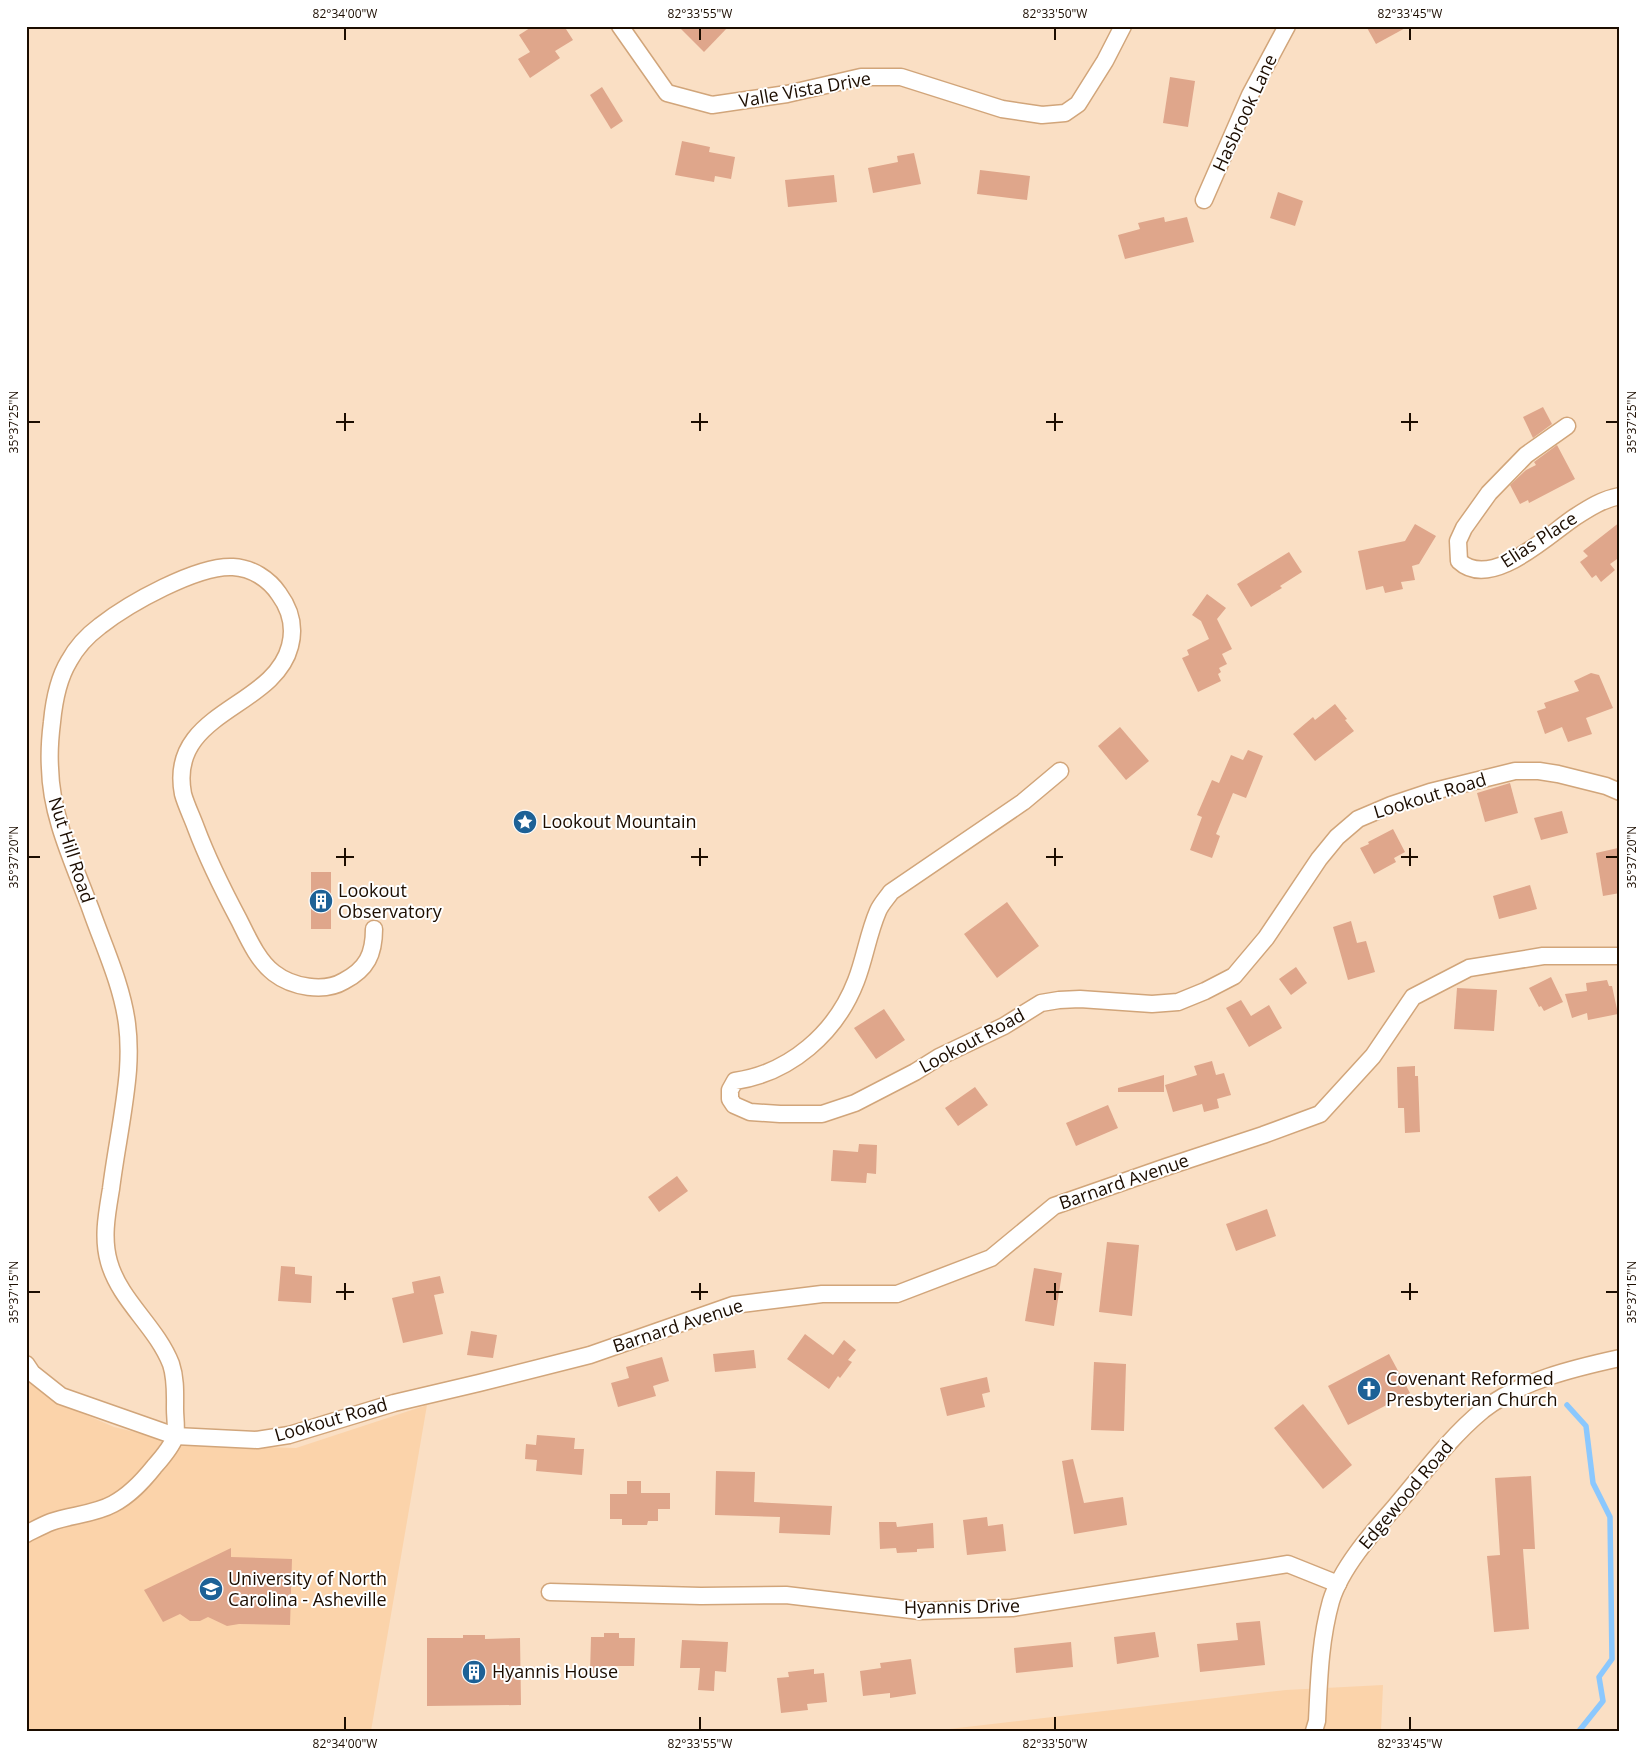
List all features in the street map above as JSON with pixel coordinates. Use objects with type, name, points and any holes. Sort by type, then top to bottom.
[{"type":"street","name":"Valle Vista Drive","points":[[620,26],[667,93],[712,105],[786,94],[861,77],[901,77],[1002,109],[1042,115],[1065,113],[1078,104],[1105,61],[1123,26]]},
{"type":"street","name":"Hasbrook Lane","points":[[1204,200],[1250,94],[1287,26]]},
{"type":"street","name":"Elias Place","points":[[1568,426],[1526,455],[1489,493],[1461,534],[1458,541],[1459,561],[1465,566],[1478,570],[1504,565],[1596,504],[1620,496]]},
{"type":"street","name":"Nut Hill Road","points":[[175,1436],[176,1386],[172,1368],[156,1336],[118,1282],[109,1264],[107,1254],[106,1219],[128,1074],[128,1026],[122,999],[61,830],[54,801],[50,771],[50,738],[54,706],[60,681],[70,659],[83,642],[99,627],[137,602],[184,579],[216,568],[236,567],[254,572],[270,582],[284,599],[290,613],[291,644],[285,660],[276,675],[263,686],[225,710],[196,737],[187,753],[184,766],[182,779],[184,796],[216,877],[258,956],[271,972],[287,981],[305,986],[322,987],[340,984],[368,962],[374,946],[374,929]]},
{"type":"street","name":"Lookout Road","points":[[1060,771],[1023,802],[891,892],[879,909],[869,936],[857,980],[836,1021],[797,1057],[772,1072],[735,1081],[730,1090],[730,1098],[734,1105],[750,1112],[822,1114],[855,1103],[915,1072],[939,1057],[1004,1026],[1040,1003],[1080,999],[1152,1004],[1178,1002],[1205,992],[1234,976],[1261,944],[1319,859],[1337,837],[1358,819],[1391,805],[1515,770],[1539,770],[1606,786],[1620,792]]},
{"type":"street","name":"Barnard Avenue","points":[[590,1355],[733,1305],[822,1294],[897,1294],[991,1258],[1054,1206],[1263,1136],[1320,1114],[1374,1056],[1413,997],[1469,968],[1543,956],[1620,956]]},
{"type":"street","name":"Lookout Road","points":[[26,1364],[32,1373],[61,1396],[175,1436],[257,1440],[289,1435],[394,1403],[590,1355]]},
{"type":"street","name":"Edgewood Road","points":[[1314,1731],[1317,1721],[1322,1643],[1332,1600],[1338,1584],[1368,1539],[1431,1462],[1484,1409],[1505,1396],[1545,1378],[1571,1369],[1620,1358]]},
{"type":"street","points":[[26,1534],[50,1522],[111,1506],[139,1486],[166,1452],[175,1436]]},
{"type":"street","name":"Hyannis Drive","points":[[550,1592],[701,1596],[786,1595],[920,1610],[1012,1608],[1288,1564],[1338,1584]]},
{"type":"shaded area","name":"University of North Carolina - Asheville","points":[[26,1379],[52,1400],[114,1427],[189,1445],[296,1448],[427,1405],[371,1731],[26,1731]]},
{"type":"shaded area","points":[[1383,1685],[1381,1731],[932,1731],[1286,1690]]},
{"type":"building","points":[[533,26],[564,26],[573,40],[555,51],[560,58],[530,78],[518,59],[530,52],[519,35]]},
{"type":"building","points":[[678,26],[729,26],[704,52]]},
{"type":"building","points":[[1366,26],[1409,26],[1376,44]]},
{"type":"building","points":[[1170,77],[1195,81],[1188,127],[1163,123]]},
{"type":"building","points":[[602,87],[623,121],[611,129],[590,95]]},
{"type":"building","points":[[682,141],[710,147],[709,152],[735,157],[731,179],[715,176],[714,182],[675,175]]},
{"type":"building","points":[[914,153],[921,184],[873,193],[868,168],[898,162],[897,156]]},
{"type":"building","points":[[980,170],[1030,176],[1027,200],[977,194]]},
{"type":"building","points":[[834,175],[837,202],[788,207],[785,180]]},
{"type":"building","points":[[1278,192],[1303,201],[1295,226],[1270,218]]},
{"type":"building","points":[[1164,217],[1165,222],[1187,217],[1194,242],[1125,259],[1118,235],[1140,229],[1138,223]]},
{"type":"building","points":[[1543,407],[1552,424],[1533,438],[1523,417]]},
{"type":"building","points":[[1557,445],[1575,479],[1529,503],[1528,500],[1520,504],[1510,485],[1526,470],[1536,465],[1534,462]]},
{"type":"building","points":[[1620,522],[1620,557],[1610,564],[1615,570],[1601,582],[1596,575],[1592,578],[1580,562],[1588,556],[1583,551]]},
{"type":"building","points":[[1415,524],[1436,536],[1419,564],[1412,566],[1415,580],[1401,582],[1403,589],[1385,593],[1383,586],[1366,590],[1358,551],[1405,541]]},
{"type":"building","points":[[1289,552],[1302,572],[1280,586],[1282,588],[1251,607],[1237,584]]},
{"type":"building","points":[[1207,594],[1226,608],[1217,619],[1232,649],[1222,654],[1227,664],[1219,668],[1221,672],[1218,674],[1221,681],[1198,692],[1182,658],[1189,655],[1187,650],[1209,639],[1201,621],[1192,615]]},
{"type":"building","points":[[1591,673],[1599,675],[1613,708],[1586,718],[1592,734],[1568,742],[1562,727],[1545,734],[1537,711],[1546,708],[1544,703],[1579,691],[1574,681]]},
{"type":"building","points":[[1335,704],[1354,731],[1315,761],[1293,734],[1313,717],[1315,720]]},
{"type":"building","points":[[1120,727],[1149,761],[1126,780],[1098,746]]},
{"type":"building","points":[[1248,750],[1263,756],[1246,798],[1233,793],[1216,834],[1220,836],[1212,858],[1190,850],[1202,817],[1197,815],[1212,780],[1219,783],[1231,755],[1243,760]]},
{"type":"building","points":[[1510,783],[1518,813],[1485,822],[1477,793]]},
{"type":"building","points":[[1562,811],[1568,833],[1541,840],[1534,818]]},
{"type":"building","points":[[1393,829],[1405,852],[1394,858],[1396,862],[1374,874],[1360,848]]},
{"type":"building","points":[[1618,848],[1620,858],[1620,893],[1603,896],[1596,853]]},
{"type":"building","name":"Lookout Observatory","points":[[311,872],[331,872],[331,929],[311,929]]},
{"type":"building","points":[[1530,885],[1537,909],[1499,919],[1493,896]]},
{"type":"building","points":[[1007,902],[1039,946],[997,978],[964,934]]},
{"type":"building","points":[[1351,921],[1357,943],[1366,941],[1375,972],[1348,980],[1333,927]]},
{"type":"building","points":[[1296,967],[1307,983],[1291,995],[1279,979]]},
{"type":"building","points":[[1551,977],[1563,1002],[1544,1011],[1541,1006],[1539,1007],[1529,988]]},
{"type":"building","points":[[1607,980],[1609,986],[1612,986],[1618,1014],[1588,1020],[1587,1013],[1572,1018],[1565,994],[1587,991],[1586,983]]},
{"type":"building","points":[[1457,988],[1497,990],[1494,1031],[1454,1029]]},
{"type":"building","points":[[1241,1000],[1251,1016],[1269,1005],[1282,1028],[1249,1047],[1226,1008]]},
{"type":"building","points":[[884,1009],[905,1040],[876,1059],[854,1028]]},
{"type":"building","points":[[1212,1061],[1216,1075],[1224,1073],[1231,1095],[1217,1099],[1219,1108],[1204,1112],[1202,1104],[1173,1112],[1165,1085],[1197,1075],[1194,1066]]},
{"type":"building","points":[[1415,1066],[1415,1076],[1418,1076],[1420,1132],[1405,1133],[1404,1108],[1398,1108],[1397,1067]]},
{"type":"building","points":[[1164,1075],[1164,1092],[1118,1092],[1118,1088]]},
{"type":"building","points":[[975,1087],[988,1105],[958,1126],[945,1108]]},
{"type":"building","points":[[1108,1105],[1118,1128],[1076,1146],[1066,1123]]},
{"type":"building","points":[[859,1144],[877,1145],[876,1174],[867,1173],[866,1183],[831,1181],[833,1150],[858,1152]]},
{"type":"building","points":[[677,1176],[688,1191],[659,1212],[648,1197]]},
{"type":"building","points":[[1267,1209],[1276,1236],[1236,1251],[1226,1224]]},
{"type":"building","points":[[1107,1242],[1139,1245],[1132,1316],[1099,1312]]},
{"type":"building","points":[[281,1266],[295,1267],[295,1274],[312,1276],[311,1303],[278,1301]]},
{"type":"building","points":[[1034,1268],[1062,1273],[1054,1326],[1025,1321]]},
{"type":"building","points":[[440,1276],[444,1293],[434,1295],[443,1334],[403,1343],[392,1298],[414,1293],[412,1282]]},
{"type":"building","points":[[471,1331],[497,1335],[493,1358],[467,1355]]},
{"type":"building","points":[[805,1334],[833,1355],[844,1340],[856,1350],[848,1360],[852,1362],[840,1378],[838,1376],[829,1389],[787,1359]]},
{"type":"building","points":[[754,1350],[756,1368],[715,1372],[713,1354]]},
{"type":"building","name":"Covenant Reformed Presbyterian Church","points":[[1389,1354],[1410,1393],[1348,1425],[1328,1386]]},
{"type":"building","points":[[662,1357],[669,1381],[653,1386],[656,1396],[618,1407],[611,1383],[629,1378],[626,1367]]},
{"type":"building","points":[[1094,1362],[1126,1364],[1124,1431],[1091,1430]]},
{"type":"building","points":[[987,1377],[990,1392],[982,1394],[985,1407],[947,1416],[940,1388]]},
{"type":"building","points":[[1303,1404],[1352,1465],[1323,1489],[1274,1428]]},
{"type":"building","points":[[537,1435],[575,1438],[574,1449],[584,1449],[582,1475],[536,1471],[537,1460],[525,1459],[526,1444],[536,1445]]},
{"type":"building","points":[[1073,1459],[1084,1503],[1123,1497],[1127,1525],[1074,1534],[1062,1461]]},
{"type":"building","points":[[716,1471],[755,1472],[754,1502],[832,1506],[830,1535],[779,1533],[780,1517],[715,1515]]},
{"type":"building","points":[[1531,1476],[1535,1549],[1523,1549],[1529,1629],[1494,1632],[1487,1556],[1500,1555],[1495,1478]]},
{"type":"building","points":[[627,1481],[641,1481],[641,1493],[670,1493],[670,1509],[658,1509],[658,1521],[648,1521],[647,1525],[622,1525],[622,1519],[610,1519],[610,1494],[627,1494]]},
{"type":"building","points":[[987,1517],[988,1526],[1003,1524],[1006,1551],[967,1555],[963,1520]]},
{"type":"building","points":[[879,1522],[896,1522],[897,1527],[933,1523],[934,1548],[917,1549],[917,1552],[897,1553],[896,1548],[880,1549]]},
{"type":"building","points":[[231,1548],[231,1557],[292,1559],[290,1625],[239,1624],[227,1626],[208,1617],[200,1621],[190,1621],[180,1614],[163,1622],[144,1590]]},
{"type":"building","points":[[1260,1621],[1265,1665],[1200,1672],[1197,1644],[1238,1640],[1236,1623]]},
{"type":"building","points":[[1155,1632],[1159,1657],[1117,1664],[1114,1637]]},
{"type":"building","points":[[604,1633],[619,1633],[619,1638],[635,1638],[634,1666],[605,1666],[604,1674],[590,1673],[591,1637],[604,1637]]},
{"type":"building","name":"Hyannis House","points":[[463,1635],[485,1635],[485,1639],[520,1638],[521,1705],[427,1706],[427,1638],[463,1638]]},
{"type":"building","points":[[682,1640],[728,1642],[726,1672],[715,1671],[714,1691],[698,1690],[700,1668],[680,1668]]},
{"type":"building","points":[[1071,1642],[1073,1667],[1016,1673],[1014,1648]]},
{"type":"building","points":[[911,1659],[916,1694],[890,1698],[890,1693],[863,1696],[860,1671],[881,1668],[880,1663]]},
{"type":"building","points":[[814,1669],[814,1674],[824,1673],[827,1702],[807,1704],[808,1710],[781,1713],[777,1678],[789,1677],[788,1672]]},
{"type":"waterway","points":[[1567,1405],[1586,1426],[1593,1483],[1610,1517],[1612,1659],[1599,1677],[1603,1701],[1579,1731]]},
{"type":"place","name":"Lookout Mountain","points":[[525,822]]},
{"type":"place","name":"Lookout Observatory","points":[[321,901]]},
{"type":"place","name":"Covenant Reformed Presbyterian Church","points":[[1369,1389]]},
{"type":"place","name":"University of North Carolina - Asheville","points":[[211,1589]]},
{"type":"place","name":"Hyannis House","points":[[474,1672]]}]
